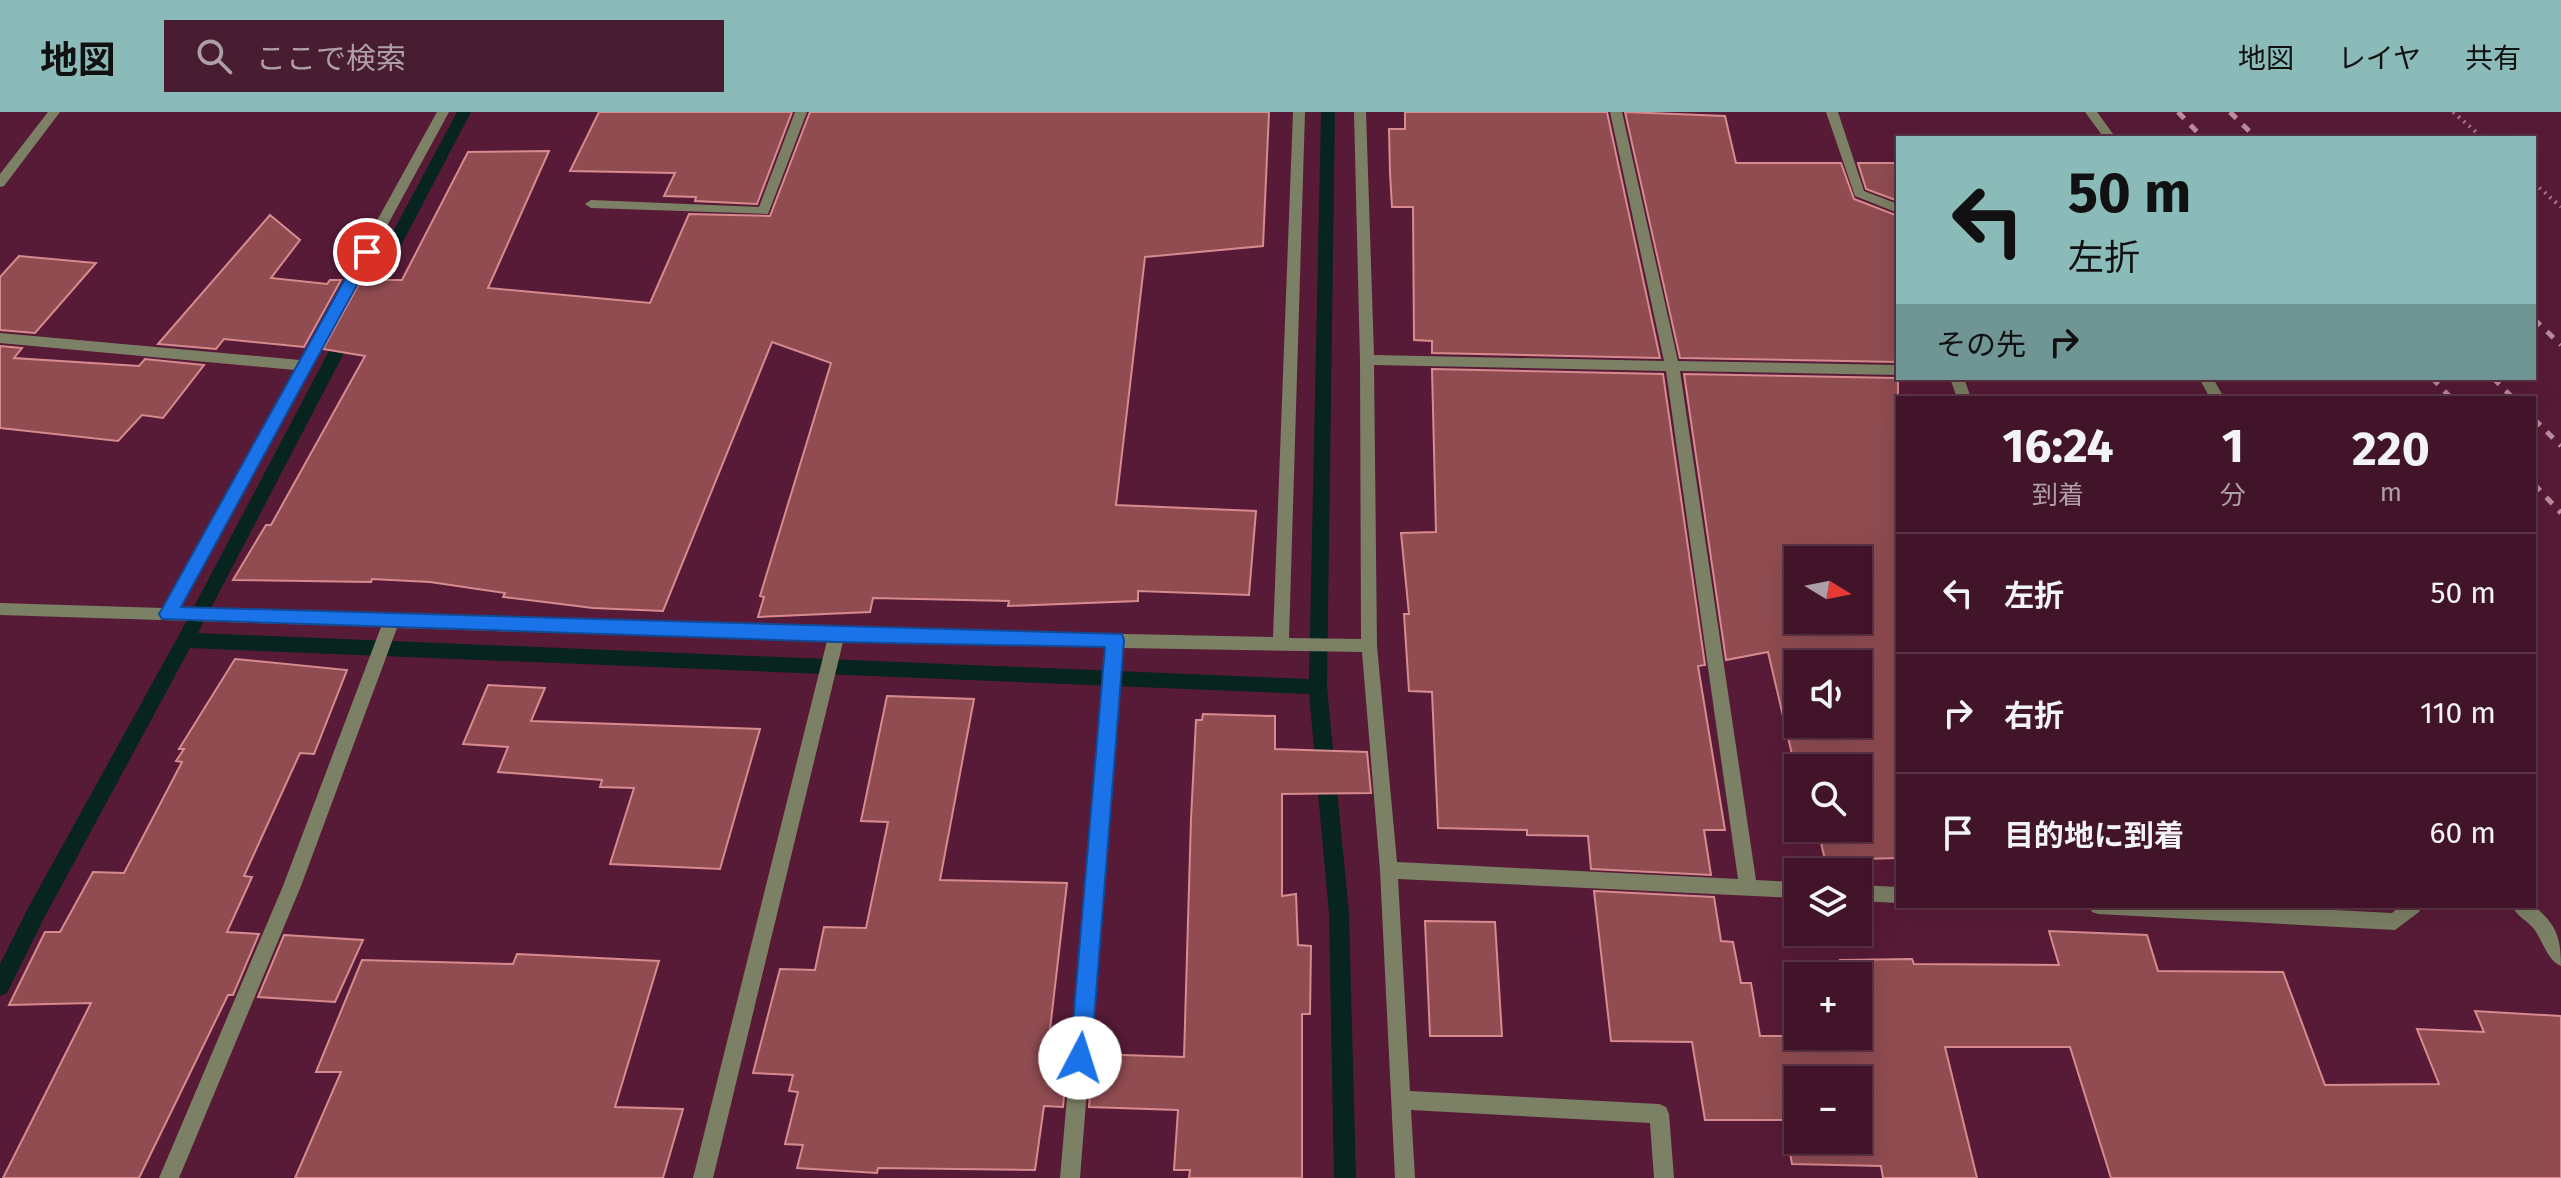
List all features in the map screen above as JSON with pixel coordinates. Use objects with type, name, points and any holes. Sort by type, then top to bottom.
[{"type":"street","points":[[0,183],[54,112]]},
{"type":"street","points":[[176,614],[443,112]]},
{"type":"street","points":[[591,204],[764,211],[801,112]]},
{"type":"street","points":[[1289,645],[1299,112]]},
{"type":"street","points":[[1360,112],[1367,360],[1369,646],[1389,870],[1405,1178]]},
{"type":"street","points":[[1616,112],[1672,367],[1748,887]]},
{"type":"street","points":[[1832,112],[1859,193],[1896,208]]},
{"type":"street","points":[[2091,112],[2109,136]]},
{"type":"street","points":[[0,338],[306,366]]},
{"type":"street","points":[[1367,360],[1896,370]]},
{"type":"street","points":[[0,609],[392,619],[1115,646],[1369,646]]},
{"type":"street","points":[[169,1178],[292,886],[392,619]]},
{"type":"street","points":[[703,1178],[837,635]]},
{"type":"street","points":[[1070,1178],[1115,646]]},
{"type":"street","points":[[1389,870],[1784,889]]},
{"type":"street","points":[[1872,894],[1896,895]]},
{"type":"street","points":[[2151,908],[2395,922],[2411,908]]},
{"type":"street","points":[[2523,908],[2540,922],[2561,957]]},
{"type":"street","points":[[1401,1100],[1659,1114],[1664,1178]]},
{"type":"path","points":[[2453,112],[2481,136]]},
{"type":"path","points":[[2536,185],[2561,207]]},
{"type":"building","points":[[599,112],[792,112],[757,204],[664,196],[675,173],[570,171]]},
{"type":"building","points":[[810,112],[1269,112],[1263,246],[1145,257],[1116,505],[1256,511],[1249,595],[1138,591],[1138,601],[1008,606],[1009,601],[873,598],[870,612],[758,617],[764,597],[760,596],[831,363],[772,342],[663,611],[593,608],[503,597],[505,593],[430,582],[372,579],[371,582],[233,580],[266,525],[271,525],[365,356],[323,349],[361,280],[402,280],[468,152],[549,151],[488,288],[650,303],[689,214],[770,216]]},
{"type":"building","points":[[1405,112],[1607,112],[1660,358],[1432,353],[1432,341],[1414,340],[1413,207],[1392,207],[1390,173],[1389,129],[1405,129]]},
{"type":"building","points":[[1625,112],[1725,116],[1736,163],[1841,163],[1854,199],[1896,215],[1896,362],[1680,358]]},
{"type":"building","points":[[1858,163],[1896,163],[1896,200],[1866,189]]},
{"type":"building","points":[[270,215],[300,240],[271,278],[327,284],[330,280],[341,280],[304,347],[224,339],[216,349],[158,344]]},
{"type":"building","points":[[19,256],[96,263],[35,333],[0,330],[0,277]]},
{"type":"building","points":[[0,346],[22,348],[14,358],[139,366],[145,359],[204,365],[163,418],[142,415],[118,441],[0,428]]},
{"type":"building","points":[[1432,369],[1663,374],[1705,665],[1698,666],[1725,830],[1704,830],[1711,875],[1591,869],[1588,836],[1527,835],[1527,830],[1438,828],[1432,692],[1409,691],[1404,614],[1409,614],[1401,533],[1436,532]]},
{"type":"building","points":[[1684,374],[1898,380],[1896,858],[1825,858],[1821,842],[1872,842],[1872,754],[1792,754],[1788,738],[1872,738],[1872,650],[1784,650],[1784,720],[1768,652],[1726,660]]},
{"type":"building","points":[[235,659],[347,670],[314,754],[300,753],[244,876],[252,877],[227,932],[259,934],[233,995],[228,995],[139,1178],[3,1178],[91,1003],[9,1005],[45,932],[60,932],[93,872],[124,873],[182,762],[176,761],[184,749],[179,749]]},
{"type":"building","points":[[488,685],[545,688],[531,721],[760,729],[720,869],[610,864],[634,788],[600,787],[602,780],[498,772],[508,747],[463,744]]},
{"type":"building","points":[[887,696],[974,699],[940,880],[1067,883],[1049,1038],[1053,1039],[1051,1052],[1068,1053],[1063,1107],[1044,1106],[1035,1170],[878,1168],[877,1173],[797,1168],[803,1145],[785,1144],[798,1092],[789,1091],[793,1075],[753,1073],[780,969],[815,970],[824,927],[866,928],[888,822],[861,821]]},
{"type":"building","points":[[1203,714],[1275,716],[1275,749],[1367,752],[1371,793],[1282,794],[1282,896],[1296,894],[1298,945],[1311,946],[1310,1014],[1302,1014],[1302,1178],[1189,1178],[1190,1170],[1174,1170],[1178,1110],[1089,1107],[1093,1054],[1184,1057],[1196,720],[1202,720]]},
{"type":"building","points":[[1594,891],[1714,897],[1721,941],[1733,942],[1741,983],[1751,983],[1760,1036],[1784,1036],[1784,1050],[1872,1050],[1872,962],[1840,960],[1912,959],[1914,964],[2059,965],[2049,931],[2147,935],[2158,971],[2283,972],[2325,1085],[2439,1084],[2417,1029],[2484,1032],[2475,1011],[2561,1016],[2561,1178],[2111,1178],[2070,1047],[1945,1047],[1977,1178],[1883,1178],[1881,1166],[1792,1164],[1790,1154],[1872,1154],[1872,1066],[1784,1066],[1784,1120],[1705,1120],[1692,1042],[1611,1041]]},
{"type":"building","points":[[1425,921],[1495,922],[1502,1036],[1430,1036]]},
{"type":"building","points":[[284,935],[363,940],[335,1002],[258,997]]},
{"type":"building","points":[[517,954],[659,961],[615,1107],[683,1109],[663,1178],[295,1178],[341,1072],[316,1072],[362,960],[513,964]]},
{"type":"waterway","points":[[365,299],[464,112]]},
{"type":"waterway","points":[[1318,687],[1328,112]]},
{"type":"waterway","points":[[185,640],[347,332]]},
{"type":"waterway","points":[[0,986],[35,915],[185,640]]},
{"type":"waterway","points":[[185,640],[1318,687]]},
{"type":"waterway","points":[[1318,687],[1339,913],[1345,1178]]},
{"type":"railway","points":[[2178,112],[2201,136]]},
{"type":"railway","points":[[2230,112],[2254,136]]},
{"type":"railway","points":[[2536,321],[2561,345]]},
{"type":"railway","points":[[2434,380],[2449,396]]},
{"type":"railway","points":[[2495,380],[2511,396]]},
{"type":"railway","points":[[2536,421],[2561,446]]},
{"type":"railway","points":[[2536,486],[2561,513]]},
{"type":"route","points":[[367,252],[168,614],[837,635],[1115,640],[1080,1058]]}]
